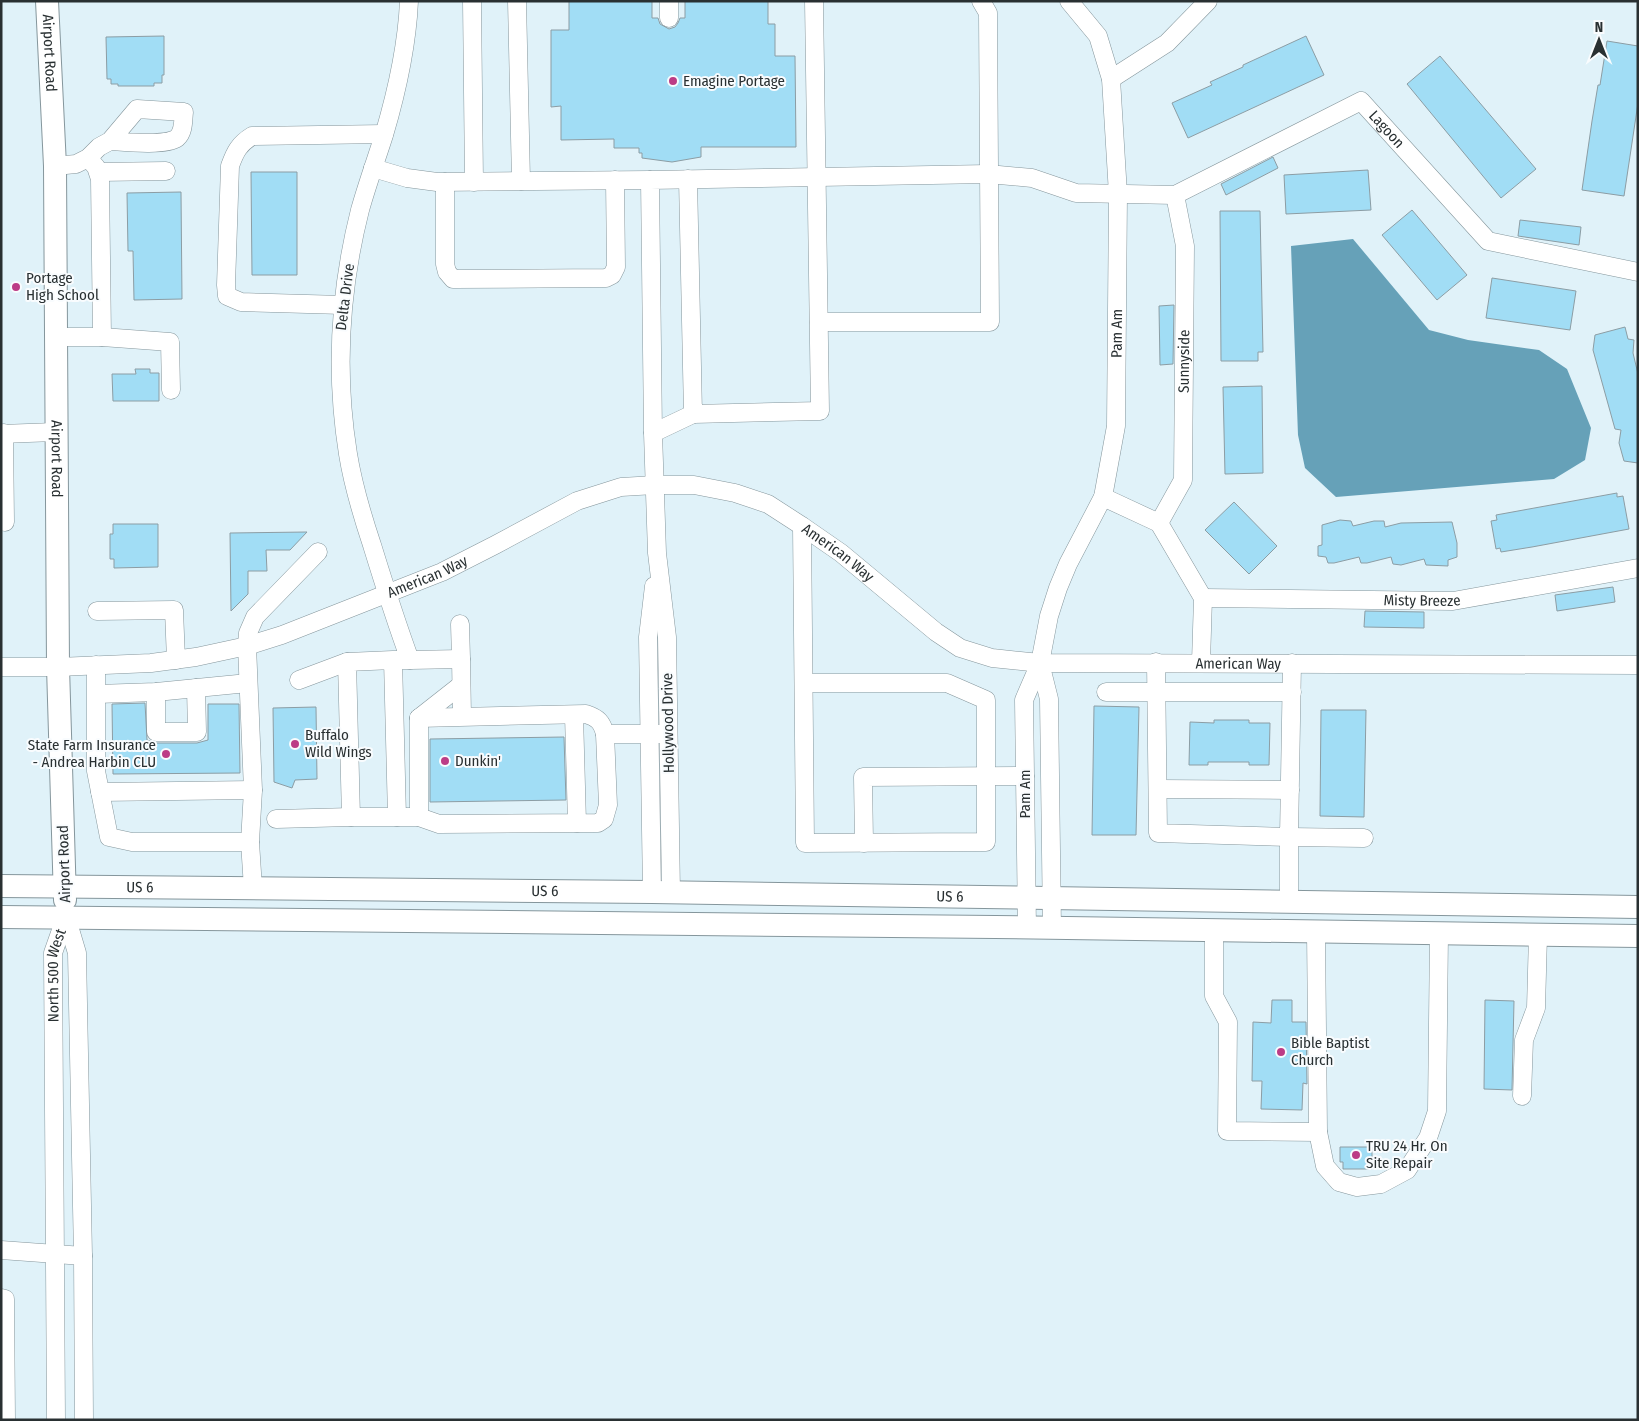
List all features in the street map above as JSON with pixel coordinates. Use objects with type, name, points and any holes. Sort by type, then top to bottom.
[{"type":"main road","name":"Airport Road","points":[[47,1],[55,166],[55,432],[58,667],[66,916]]},
{"type":"main road","name":"US 6","points":[[1,886],[1289,901],[1638,907]]},
{"type":"main road","name":"US 6","points":[[1,917],[66,916],[1638,936]]},
{"type":"street","name":"Delta Drive","points":[[398,817],[401,660],[386,594],[360,508],[348,454],[342,399],[340,352],[343,305],[351,254],[360,210],[384,134],[402,66],[409,1]]},
{"type":"street","points":[[472,1],[474,182]]},
{"type":"street","points":[[517,1],[521,181]]},
{"type":"street","points":[[653,433],[693,414],[820,411],[814,1]]},
{"type":"street","points":[[819,322],[990,322],[988,14],[981,1]]},
{"type":"street","name":"Pam Am","points":[[1027,928],[1024,700],[1040,663],[1049,616],[1058,588],[1068,564],[1103,497],[1116,426],[1118,194],[1111,79],[1098,36],[1069,1]]},
{"type":"street","points":[[1111,79],[1167,43],[1208,1]]},
{"type":"street","name":"Lagoon","points":[[373,168],[407,178],[445,182],[988,174],[1032,178],[1076,194],[1175,195],[1361,101],[1488,241],[1638,272]]},
{"type":"street","points":[[343,305],[241,302],[227,296],[230,166],[235,150],[242,142],[252,136],[384,134]]},
{"type":"street","points":[[55,166],[76,164],[88,158],[99,147],[110,141]]},
{"type":"street","points":[[88,158],[99,172],[101,191],[102,337]]},
{"type":"street","points":[[99,172],[166,171]]},
{"type":"street","points":[[688,179],[693,414]]},
{"type":"street","points":[[445,182],[445,264],[447,272],[453,279],[606,278],[612,275],[616,267],[615,180]]},
{"type":"street","name":"Hollywood Drive","points":[[650,180],[653,433],[657,553],[667,637],[668,734],[661,893]]},
{"type":"street","name":"Sunnyside","points":[[1159,523],[1183,480],[1186,246],[1175,195]]},
{"type":"street","points":[[56,337],[102,337],[170,342],[171,390]]},
{"type":"street","points":[[4,522],[2,434],[55,432]]},
{"type":"street","name":"American Way","points":[[1,668],[151,663],[196,657],[246,646],[282,635],[442,572],[577,501],[621,487],[694,484],[735,492],[768,504],[841,553],[936,632],[960,648],[992,658],[1040,663],[1201,662],[1638,665]]},
{"type":"street","points":[[1103,497],[1159,523],[1203,598],[1201,662]]},
{"type":"street","points":[[802,526],[805,683],[805,843],[986,842],[986,700],[947,683],[805,683]]},
{"type":"street","points":[[253,888],[250,842],[253,790],[246,646],[248,633],[255,617],[318,552]]},
{"type":"street","name":"Hollywood Drive","points":[[657,553],[648,636],[650,734],[661,893]]},
{"type":"street","name":"Misty Breeze","points":[[1203,598],[1453,601],[1638,568]]},
{"type":"street","points":[[97,611],[174,610],[176,660]]},
{"type":"street","points":[[460,624],[462,716]]},
{"type":"street","points":[[299,680],[347,662],[461,659]]},
{"type":"street","points":[[347,662],[351,817]]},
{"type":"street","points":[[1156,662],[1158,833],[1364,838]]},
{"type":"street","name":"Pam Am","points":[[1040,663],[1048,699],[1052,928]]},
{"type":"street","points":[[1289,901],[1292,663]]},
{"type":"street","points":[[96,665],[96,771],[109,837],[132,842],[250,842]]},
{"type":"street","points":[[97,694],[156,692],[248,683]]},
{"type":"street","points":[[419,718],[462,686]]},
{"type":"street","points":[[156,692],[156,732],[196,732],[196,688]]},
{"type":"street","points":[[1106,692],[1292,692]]},
{"type":"street","points":[[276,819],[419,817],[439,824],[598,823],[604,819],[608,805],[605,734],[603,725],[596,718],[586,714],[419,718]]},
{"type":"street","points":[[574,715],[577,823]]},
{"type":"street","points":[[419,718],[419,817]]},
{"type":"street","points":[[605,734],[668,734]]},
{"type":"street","points":[[864,843],[863,777],[1025,776]]},
{"type":"street","points":[[1158,788],[1290,790]]},
{"type":"street","points":[[100,792],[253,790]]},
{"type":"street","name":"North 500 West","points":[[56,1420],[53,953],[66,916]]},
{"type":"street","name":"North 500 West","points":[[66,916],[77,953],[84,1420]]},
{"type":"street","points":[[1214,930],[1214,996],[1228,1022],[1227,1131],[1318,1132]]},
{"type":"street","points":[[1316,932],[1318,1132],[1324,1166],[1339,1182],[1357,1186],[1381,1184],[1407,1170],[1428,1138],[1437,1111],[1439,934]]},
{"type":"street","points":[[1522,1096],[1524,1040],[1536,1008],[1538,935]]},
{"type":"street","points":[[1,1250],[83,1256]]},
{"type":"street","points":[[1,1298],[4,1299],[6,1420]]},
{"type":"water","points":[[1353,239],[1429,330],[1468,340],[1539,350],[1567,369],[1591,428],[1585,460],[1554,479],[1336,497],[1305,468],[1298,435],[1291,246]]},
{"type":"building","name":"Emagine Portage","points":[[569,1],[652,1],[652,18],[658,18],[660,24],[669,29],[675,27],[680,18],[685,18],[685,1],[768,1],[768,24],[775,24],[775,56],[795,56],[796,147],[701,147],[701,157],[672,162],[642,158],[639,148],[614,148],[614,139],[561,140],[561,106],[551,107],[551,30],[569,30]]},
{"type":"building","points":[[164,36],[164,75],[162,75],[162,83],[154,83],[154,86],[118,86],[118,84],[111,84],[111,79],[107,79],[106,37]]},
{"type":"building","points":[[1306,36],[1324,75],[1188,138],[1172,103],[1212,85],[1210,82],[1243,67],[1243,65]]},
{"type":"building","points":[[1607,41],[1638,46],[1638,103],[1624,196],[1582,190],[1598,85],[1600,85]]},
{"type":"building","points":[[1440,56],[1536,169],[1501,198],[1407,84]]},
{"type":"building","points":[[1273,157],[1278,168],[1226,195],[1221,184]]},
{"type":"building","points":[[1368,170],[1371,210],[1286,214],[1284,175]]},
{"type":"building","points":[[251,172],[297,172],[297,275],[252,275]]},
{"type":"building","points":[[181,192],[182,299],[134,300],[133,251],[128,251],[127,193]]},
{"type":"building","points":[[1412,210],[1467,275],[1437,300],[1382,235]]},
{"type":"building","points":[[1220,211],[1260,211],[1263,352],[1258,352],[1258,361],[1221,361]]},
{"type":"building","points":[[1520,220],[1581,227],[1579,245],[1518,236]]},
{"type":"building","points":[[1492,278],[1576,291],[1570,330],[1486,318]]},
{"type":"building","points":[[1174,305],[1173,364],[1160,365],[1159,306]]},
{"type":"building","points":[[1625,327],[1628,339],[1634,340],[1633,353],[1638,374],[1638,463],[1624,461],[1619,443],[1621,430],[1615,429],[1593,350],[1595,335]]},
{"type":"building","points":[[135,369],[150,369],[150,373],[159,373],[159,401],[113,401],[112,374],[136,374]]},
{"type":"building","points":[[1262,386],[1263,473],[1225,474],[1223,387]]},
{"type":"building","points":[[1617,493],[1617,497],[1623,496],[1629,529],[1501,552],[1500,548],[1496,549],[1491,521],[1497,520],[1496,515]]},
{"type":"building","points":[[1234,502],[1277,546],[1249,574],[1205,530]]},
{"type":"building","points":[[1340,520],[1351,521],[1353,526],[1374,521],[1384,521],[1385,527],[1401,523],[1452,522],[1457,543],[1457,557],[1448,560],[1448,566],[1426,565],[1424,559],[1401,565],[1393,564],[1391,557],[1367,563],[1361,563],[1359,557],[1328,563],[1326,557],[1318,556],[1318,546],[1322,545],[1322,525]]},
{"type":"building","points":[[113,524],[158,524],[158,567],[114,568],[114,559],[110,559],[110,534],[113,534]]},
{"type":"building","points":[[307,532],[290,550],[266,550],[267,571],[248,571],[248,594],[231,611],[230,533]]},
{"type":"building","points":[[1613,587],[1615,602],[1557,611],[1555,595]]},
{"type":"building","points":[[1365,611],[1424,612],[1424,628],[1364,627]]},
{"type":"building","points":[[145,703],[147,740],[156,743],[197,743],[208,740],[208,704],[239,704],[240,773],[113,774],[112,704]]},
{"type":"building","points":[[1094,706],[1139,707],[1136,835],[1092,835]]},
{"type":"building","name":"Buffalo Wild Wings","points":[[316,707],[317,779],[295,780],[292,788],[274,782],[273,708]]},
{"type":"building","points":[[1321,710],[1366,710],[1364,817],[1320,816]]},
{"type":"building","points":[[1214,720],[1249,720],[1249,723],[1270,723],[1269,765],[1249,765],[1249,762],[1208,762],[1208,765],[1189,765],[1190,722],[1214,723]]},
{"type":"building","points":[[564,737],[566,800],[430,802],[430,739]]},
{"type":"building","name":"Bible Baptist Church","points":[[1272,1000],[1292,1000],[1292,1022],[1306,1022],[1307,1084],[1303,1083],[1302,1110],[1261,1109],[1262,1081],[1252,1081],[1253,1022],[1271,1023]]},
{"type":"building","points":[[1485,1000],[1514,1001],[1512,1090],[1484,1089]]},
{"type":"building","name":"TRU 24 Hr. On Site Repair","points":[[1340,1147],[1372,1147],[1372,1169],[1343,1169],[1343,1162],[1340,1162]]},
{"type":"place","name":"Emagine Portage","points":[[673,81]]},
{"type":"place","name":"Portage High School","points":[[16,287]]},
{"type":"place","name":"Buffalo Wild Wings","points":[[295,744]]},
{"type":"place","name":"State Farm Insurance - Andrea Harbin CLU","points":[[166,754]]},
{"type":"place","name":"Dunkin'","points":[[445,761]]},
{"type":"place","name":"Bible Baptist Church","points":[[1281,1052]]},
{"type":"place","name":"TRU 24 Hr. On Site Repair","points":[[1356,1155]]}]
